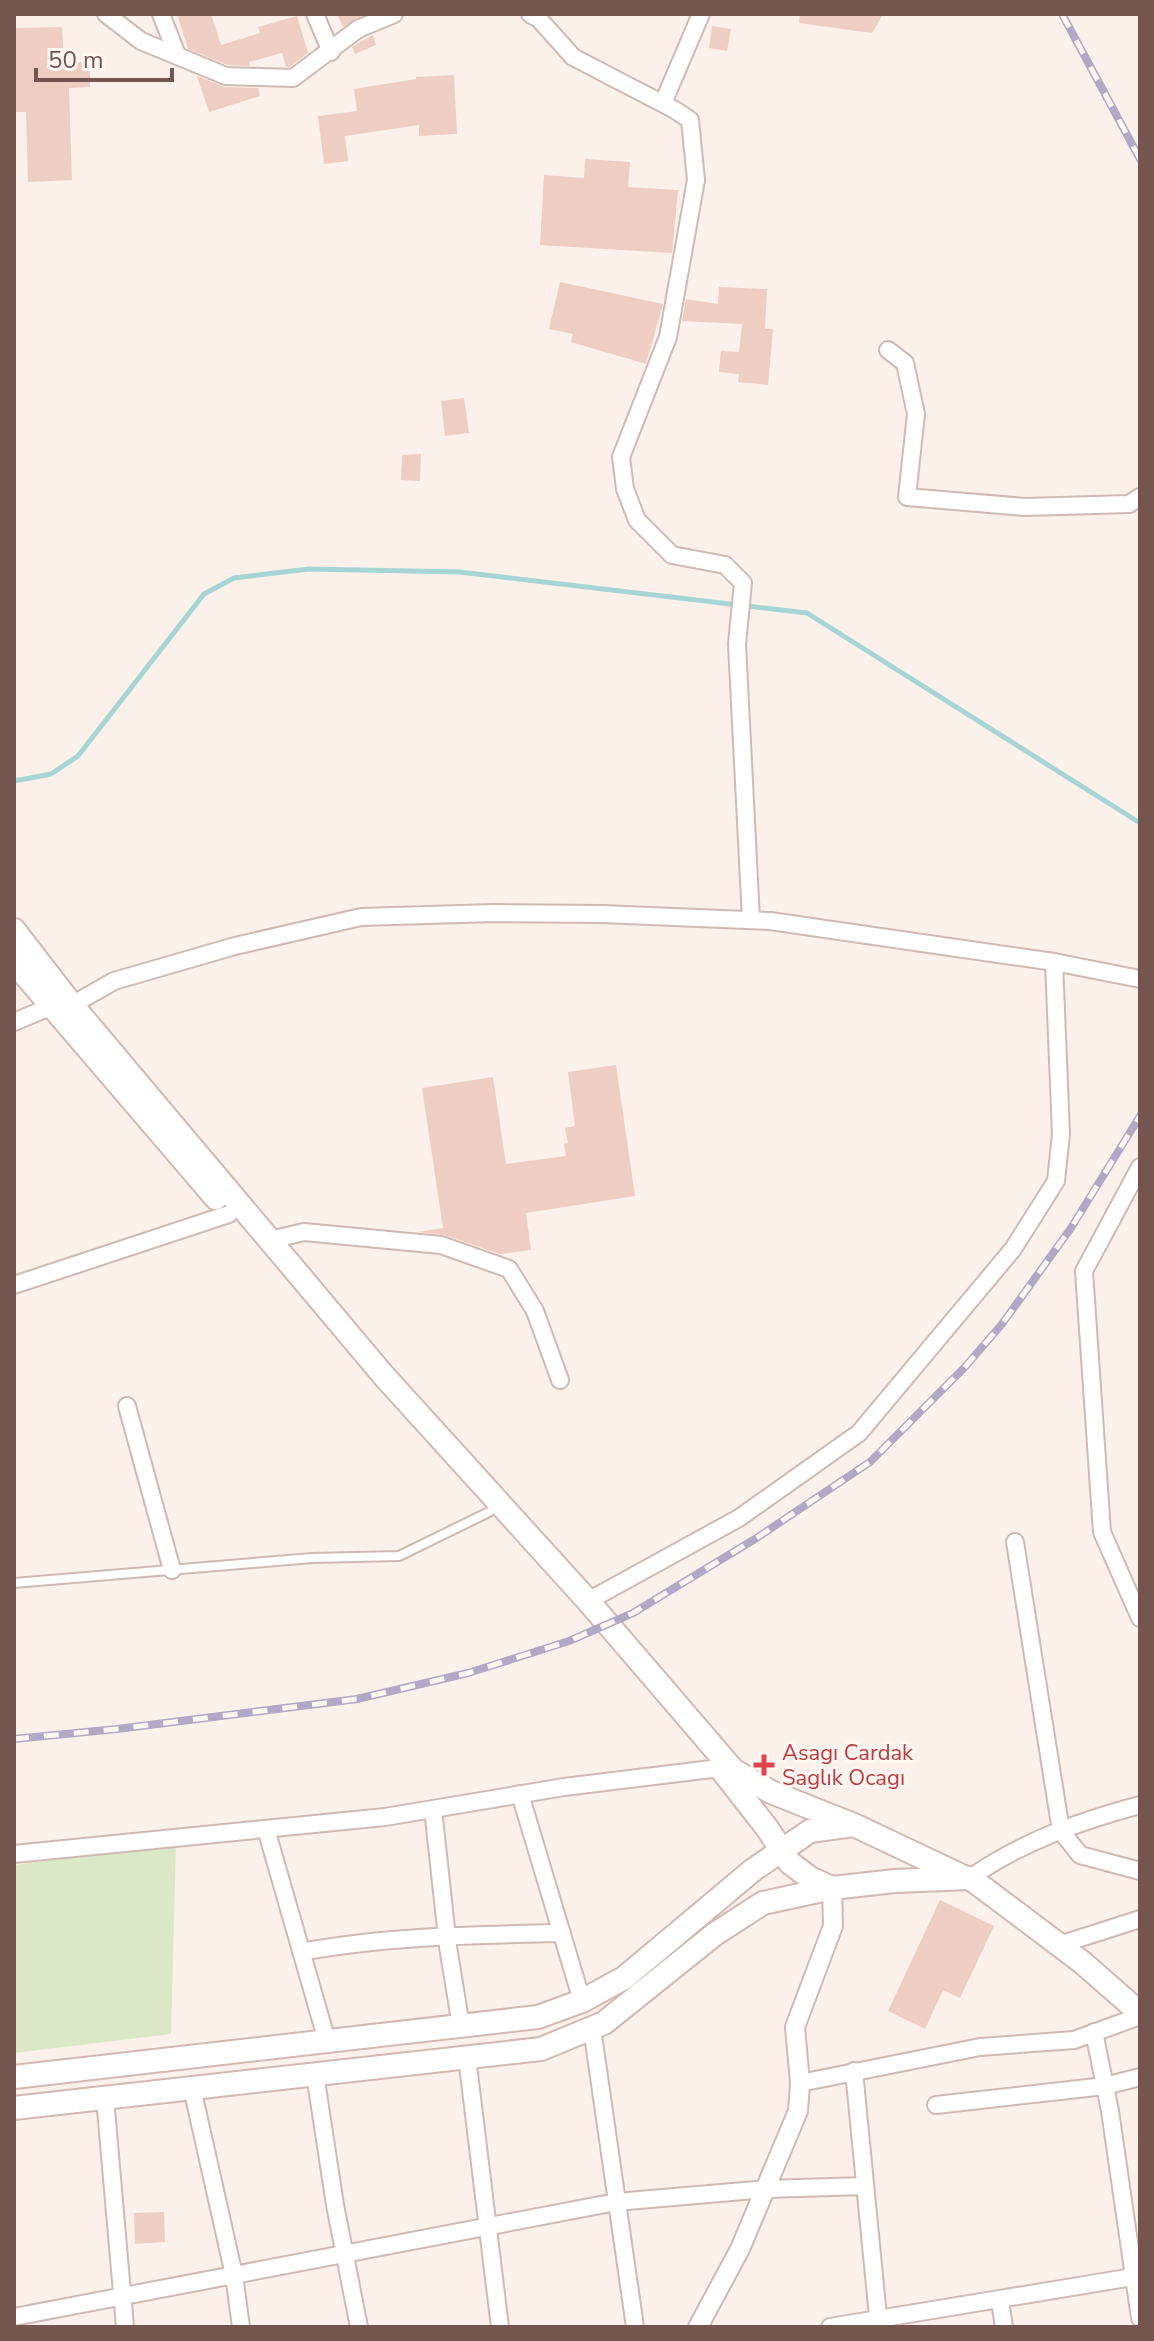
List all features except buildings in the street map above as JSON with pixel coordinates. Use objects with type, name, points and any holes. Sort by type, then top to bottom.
[{"type":"main road","points":[[14,930],[72,1005],[384,1376],[588,1601],[733,1770],[771,1792],[854,1825],[968,1878],[1059,1945],[1140,2014]]},
{"type":"main road","points":[[14,962],[489,1512],[720,1768],[790,1863],[810,1878],[832,1888]]},
{"type":"main road","points":[[14,2077],[538,2017],[582,2001],[624,1978],[781,1850],[810,1831],[854,1825]]},
{"type":"main road","points":[[14,2108],[541,2049],[604,2023],[715,1934],[763,1903],[832,1888],[968,1878]]},
{"type":"street","points":[[106,14],[141,41],[226,76],[293,78],[358,29],[394,14]]},
{"type":"street","points":[[161,14],[177,55]]},
{"type":"street","points":[[315,14],[331,52]]},
{"type":"street","points":[[530,14],[539,19],[573,57],[690,120],[696,180],[668,337],[621,457],[625,489],[637,520],[672,555],[725,565],[743,583],[737,644],[751,920]]},
{"type":"street","points":[[663,103],[701,14]]},
{"type":"street","points":[[888,350],[905,363],[916,414],[907,497],[1025,507],[1129,504],[1140,497]]},
{"type":"street","points":[[14,1022],[49,1006],[72,1005],[114,981],[235,946],[361,917],[494,913],[751,920],[1054,962],[1140,979]]},
{"type":"street","points":[[588,1601],[739,1518],[859,1433],[1013,1249],[1056,1181],[1061,1134],[1054,962]]},
{"type":"street","points":[[1140,1167],[1084,1271],[1102,1532],[1140,1618]]},
{"type":"street","points":[[14,1285],[229,1214]]},
{"type":"street","points":[[270,1240],[304,1232],[441,1245],[509,1269],[535,1311],[560,1380]]},
{"type":"street","points":[[127,1406],[172,1570]]},
{"type":"street","points":[[1015,1542],[1061,1831],[1080,1855],[1140,1871]]},
{"type":"street","points":[[14,1854],[385,1817],[520,1794],[720,1768]]},
{"type":"street","points":[[520,1794],[582,2001]]},
{"type":"street","points":[[968,1878],[1004,1855],[1092,1818],[1140,1805]]},
{"type":"street","points":[[433,1809],[461,2026]]},
{"type":"street","points":[[266,1829],[327,2041]]},
{"type":"street","points":[[698,2327],[740,2249],[798,2111],[800,2083],[795,2027],[833,1926],[832,1888]]},
{"type":"street","points":[[1059,1945],[1140,1919]]},
{"type":"street","points":[[301,1952],[342,1944],[447,1936],[562,1933]]},
{"type":"street","points":[[800,2083],[980,2047],[1074,2040],[1140,2014]]},
{"type":"street","points":[[592,2028],[635,2327]]},
{"type":"street","points":[[1094,2032],[1132,2211],[1133,2277],[1140,2318]]},
{"type":"street","points":[[467,2057],[500,2327]]},
{"type":"street","points":[[854,2071],[879,2323]]},
{"type":"street","points":[[315,2074],[335,2205],[359,2327]]},
{"type":"street","points":[[936,2105],[1105,2086],[1140,2077]]},
{"type":"street","points":[[192,2088],[234,2275],[241,2327]]},
{"type":"street","points":[[105,2098],[125,2327]]},
{"type":"street","points":[[14,2317],[616,2202],[766,2189],[865,2186]]},
{"type":"street","points":[[830,2327],[879,2323],[1133,2277]]},
{"type":"street","points":[[1000,2301],[1004,2327]]},
{"type":"lane","points":[[14,1583],[312,1558],[399,1556],[489,1512]]},
{"type":"green space","points":[[176,1844],[171,2034],[14,2053],[14,1865]]},
{"type":"waterway","points":[[14,781],[51,774],[78,756],[204,594],[234,578],[309,569],[460,572],[807,613],[1140,823]]},
{"type":"railway","points":[[1062,14],[1140,159]]},
{"type":"railway","points":[[14,1739],[357,1699],[468,1673],[569,1641],[633,1613],[755,1539],[870,1462],[965,1367],[1002,1324],[1071,1228],[1140,1116]]},
{"type":"place","name":"Asagı Cardak Saglık Ocagı","points":[[764,1765]]}]
